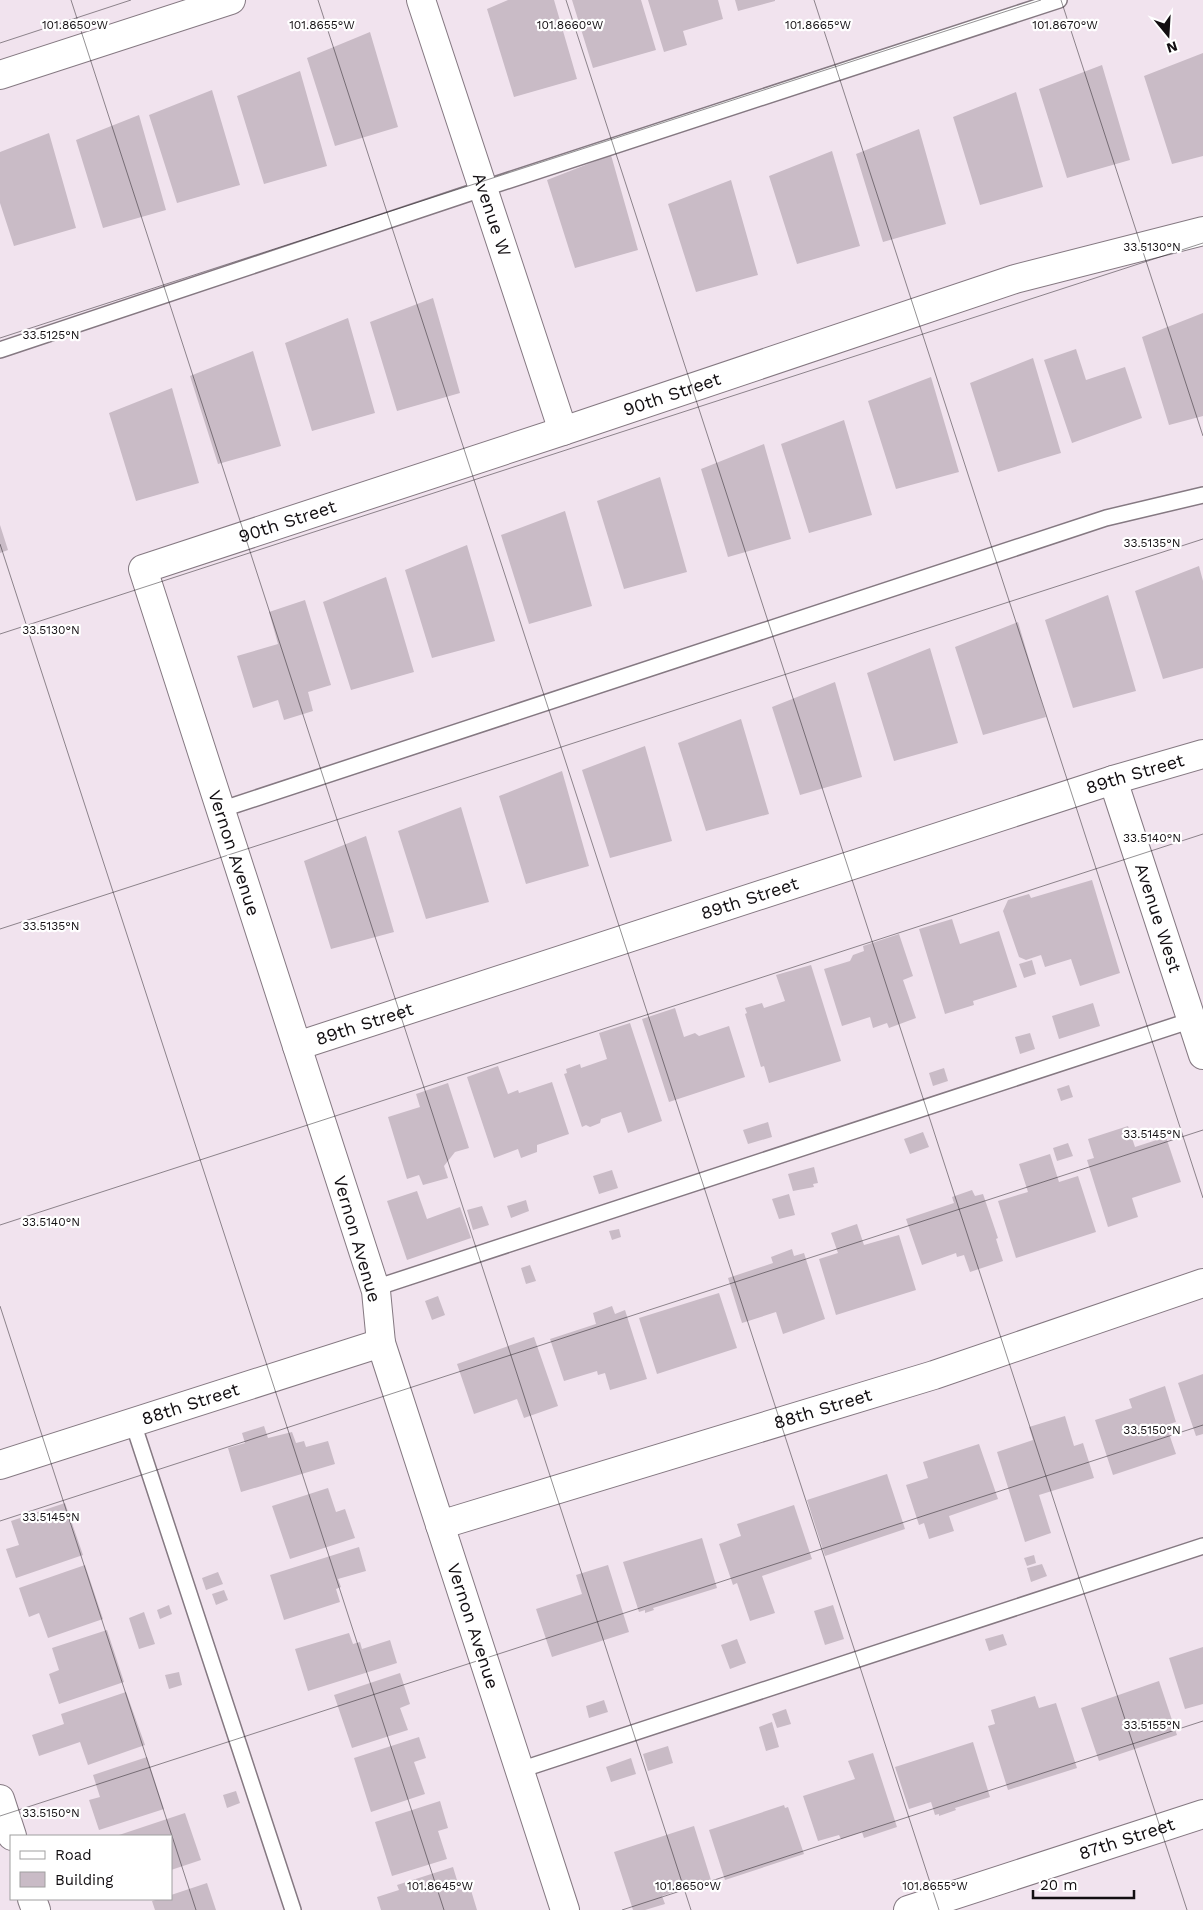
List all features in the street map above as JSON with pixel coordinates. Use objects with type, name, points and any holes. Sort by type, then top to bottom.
[{"type":"street","points":[[0,75],[231,0]]},
{"type":"street","name":"Avenue W","points":[[421,0],[562,431]]},
{"type":"street","name":"90th Street","points":[[143,568],[562,431],[1015,279],[1203,231]]},
{"type":"street","name":"Vernon Avenue","points":[[143,568],[375,1288],[381,1343],[565,1910]]},
{"type":"street","name":"89th Street","points":[[297,1046],[1113,780],[1203,754]]},
{"type":"street","name":"Avenue West","points":[[1113,780],[1197,1018],[1203,1054]]},
{"type":"street","name":"88th Street","points":[[440,1525],[934,1375],[1203,1283]]},
{"type":"street","name":"88th Street","points":[[0,1465],[381,1343]]},
{"type":"street","points":[[1,1802],[12,1835]]},
{"type":"street","name":"87th Street","points":[[908,1910],[1203,1814]]},
{"type":"lane","points":[[0,350],[482,189],[1059,0]]},
{"type":"lane","points":[[220,810],[1106,518],[1203,495]]},
{"type":"lane","points":[[375,1288],[1197,1018]]},
{"type":"lane","points":[[133,1423],[292,1910]]},
{"type":"lane","points":[[520,1770],[1203,1546]]},
{"type":"building","points":[[508,0],[554,0],[577,79],[514,97],[487,9]]},
{"type":"building","points":[[572,0],[641,0],[656,50],[593,68]]},
{"type":"building","points":[[648,0],[718,0],[723,19],[683,31],[687,45],[664,52]]},
{"type":"building","points":[[735,0],[775,0],[775,1],[738,11]]},
{"type":"building","points":[[370,32],[398,127],[335,146],[307,58]]},
{"type":"building","points":[[1203,53],[1203,156],[1172,164],[1144,76]]},
{"type":"building","points":[[1102,65],[1130,160],[1067,178],[1039,89]]},
{"type":"building","points":[[300,71],[327,166],[264,184],[237,96]]},
{"type":"building","points":[[212,90],[240,185],[177,203],[149,115]]},
{"type":"building","points":[[1016,92],[1043,187],[980,205],[953,117]]},
{"type":"building","points":[[139,115],[166,210],[103,228],[76,140]]},
{"type":"building","points":[[919,129],[946,224],[883,242],[856,154]]},
{"type":"building","points":[[49,133],[76,228],[14,246],[0,203],[0,152]]},
{"type":"building","points":[[832,151],[860,246],[797,264],[769,176]]},
{"type":"building","points":[[611,155],[638,250],[575,268],[547,180]]},
{"type":"building","points":[[731,180],[758,275],[696,292],[668,204]]},
{"type":"building","points":[[433,298],[460,393],[397,411],[370,322]]},
{"type":"building","points":[[1203,313],[1203,416],[1169,425],[1142,337]]},
{"type":"building","points":[[348,318],[375,413],[312,431],[285,343]]},
{"type":"building","points":[[1076,349],[1086,380],[1125,367],[1142,418],[1072,443],[1044,360]]},
{"type":"building","points":[[253,351],[281,446],[218,464],[190,376]]},
{"type":"building","points":[[1033,358],[1061,453],[998,472],[970,383]]},
{"type":"building","points":[[931,377],[959,472],[896,489],[868,401]]},
{"type":"building","points":[[172,388],[199,483],[136,501],[109,413]]},
{"type":"building","points":[[844,420],[872,515],[809,533],[781,444]]},
{"type":"building","points":[[764,444],[791,539],[728,557],[701,469]]},
{"type":"building","points":[[660,477],[687,572],[624,589],[597,501]]},
{"type":"building","points":[[565,511],[592,606],[529,624],[501,535]]},
{"type":"building","points":[[0,525],[8,550],[0,553]]},
{"type":"building","points":[[467,545],[495,641],[432,658],[405,570]]},
{"type":"building","points":[[1199,566],[1203,581],[1203,668],[1163,679],[1135,591]]},
{"type":"building","points":[[386,577],[414,672],[351,690],[323,602]]},
{"type":"building","points":[[1108,595],[1136,691],[1073,708],[1045,620]]},
{"type":"building","points":[[305,600],[331,685],[308,692],[313,711],[284,720],[278,700],[253,708],[237,656],[278,644],[269,612]]},
{"type":"building","points":[[1018,622],[1046,717],[983,735],[955,647]]},
{"type":"building","points":[[930,648],[958,743],[894,761],[867,673]]},
{"type":"building","points":[[835,682],[862,777],[800,795],[772,707]]},
{"type":"building","points":[[741,719],[769,814],[706,831],[678,743]]},
{"type":"building","points":[[645,746],[672,841],[610,858],[582,770]]},
{"type":"building","points":[[562,771],[589,866],[526,884],[499,796]]},
{"type":"building","points":[[461,807],[489,902],[426,919],[398,831]]},
{"type":"building","points":[[366,836],[394,932],[331,949],[304,861]]},
{"type":"building","points":[[1092,880],[1120,973],[1080,986],[1071,959],[1045,967],[1041,955],[1026,960],[1019,957],[1003,911],[1008,900],[1029,894],[1031,898]]},
{"type":"building","points":[[952,919],[960,944],[999,931],[1017,987],[973,1001],[974,1005],[945,1014],[919,929]]},
{"type":"building","points":[[899,934],[913,976],[903,980],[916,1018],[889,1028],[887,1023],[873,1028],[870,1017],[842,1026],[824,969],[850,961],[853,955],[864,951],[863,946]]},
{"type":"building","points":[[1032,960],[1036,974],[1024,978],[1019,964]]},
{"type":"building","points":[[811,965],[841,1061],[769,1083],[764,1066],[761,1067],[745,1014],[747,1013],[745,1008],[762,1003],[764,1008],[785,1001],[776,975]]},
{"type":"building","points":[[1093,1003],[1100,1026],[1059,1039],[1052,1016]]},
{"type":"building","points":[[675,1008],[684,1037],[695,1033],[699,1036],[729,1026],[745,1077],[669,1102],[642,1019]]},
{"type":"building","points":[[630,1023],[662,1121],[628,1133],[621,1112],[601,1119],[600,1123],[590,1127],[586,1125],[582,1127],[564,1074],[567,1073],[566,1069],[580,1064],[581,1068],[607,1059],[599,1033]]},
{"type":"building","points":[[1030,1033],[1035,1049],[1020,1054],[1015,1037]]},
{"type":"building","points":[[498,1066],[508,1094],[518,1090],[519,1093],[552,1082],[569,1134],[537,1145],[537,1152],[521,1158],[518,1149],[494,1158],[467,1077]]},
{"type":"building","points":[[944,1068],[948,1081],[933,1086],[929,1073]]},
{"type":"building","points":[[448,1083],[469,1148],[455,1152],[444,1166],[448,1178],[423,1185],[419,1175],[407,1179],[388,1117],[420,1107],[416,1094]]},
{"type":"building","points":[[1069,1085],[1073,1097],[1061,1101],[1057,1089]]},
{"type":"building","points":[[768,1122],[772,1137],[748,1144],[743,1130]]},
{"type":"building","points":[[1128,1126],[1135,1147],[1166,1137],[1181,1182],[1132,1198],[1138,1217],[1108,1227],[1087,1160],[1094,1158],[1088,1139]]},
{"type":"building","points":[[923,1132],[929,1147],[910,1154],[904,1139]]},
{"type":"building","points":[[1068,1143],[1073,1156],[1057,1161],[1053,1148]]},
{"type":"building","points":[[1050,1154],[1059,1182],[1078,1176],[1096,1232],[1016,1258],[998,1201],[1028,1192],[1019,1164]]},
{"type":"building","points":[[814,1167],[818,1183],[813,1184],[814,1187],[793,1191],[788,1174]]},
{"type":"building","points":[[612,1170],[618,1188],[599,1194],[593,1176]]},
{"type":"building","points":[[972,1190],[975,1196],[983,1194],[998,1238],[996,1239],[1003,1261],[970,1272],[964,1255],[957,1257],[956,1253],[922,1265],[906,1219],[954,1203],[952,1197]]},
{"type":"building","points":[[417,1191],[427,1219],[460,1207],[471,1238],[407,1260],[387,1201]]},
{"type":"building","points":[[789,1194],[795,1215],[779,1219],[772,1199]]},
{"type":"building","points":[[526,1200],[529,1211],[511,1218],[507,1206]]},
{"type":"building","points":[[482,1206],[489,1225],[473,1230],[467,1210]]},
{"type":"building","points":[[857,1224],[864,1245],[899,1235],[916,1290],[836,1315],[819,1259],[838,1253],[831,1233]]},
{"type":"building","points":[[619,1229],[621,1237],[612,1240],[609,1231]]},
{"type":"building","points":[[792,1249],[794,1256],[804,1253],[825,1319],[783,1334],[776,1312],[742,1323],[728,1278],[773,1263],[771,1257]]},
{"type":"building","points":[[530,1265],[536,1281],[526,1284],[521,1268]]},
{"type":"building","points":[[719,1293],[737,1348],[657,1374],[639,1318]]},
{"type":"building","points":[[438,1296],[445,1315],[432,1320],[425,1301]]},
{"type":"building","points":[[612,1306],[615,1314],[625,1310],[647,1379],[610,1390],[605,1373],[598,1375],[597,1371],[564,1381],[550,1339],[596,1324],[593,1313]]},
{"type":"building","points":[[534,1337],[558,1406],[524,1418],[517,1399],[474,1414],[457,1364]]},
{"type":"building","points":[[1203,1374],[1203,1434],[1196,1436],[1178,1383]]},
{"type":"building","points":[[1165,1386],[1176,1422],[1166,1425],[1176,1454],[1113,1475],[1095,1420],[1132,1408],[1129,1399]]},
{"type":"building","points":[[1065,1416],[1074,1446],[1083,1443],[1094,1478],[1039,1495],[1051,1533],[1025,1542],[997,1452],[1033,1440],[1029,1427]]},
{"type":"building","points":[[264,1426],[268,1438],[292,1432],[296,1443],[304,1441],[306,1447],[328,1441],[335,1464],[241,1492],[228,1448],[245,1443],[242,1433]]},
{"type":"building","points":[[979,1444],[998,1499],[949,1516],[954,1531],[929,1539],[924,1523],[919,1525],[906,1485],[928,1478],[923,1462]]},
{"type":"building","points":[[887,1474],[905,1529],[825,1556],[807,1500]]},
{"type":"building","points":[[328,1488],[336,1512],[345,1509],[355,1538],[290,1559],[272,1506]]},
{"type":"building","points":[[65,1503],[83,1555],[16,1578],[6,1549],[19,1545],[11,1521]]},
{"type":"building","points":[[794,1505],[812,1559],[762,1576],[775,1613],[750,1621],[737,1583],[733,1585],[719,1544],[741,1536],[737,1524]]},
{"type":"building","points":[[702,1538],[717,1588],[653,1608],[654,1610],[645,1613],[645,1610],[639,1612],[623,1562]]},
{"type":"building","points":[[359,1547],[366,1571],[338,1579],[341,1587],[336,1589],[340,1602],[284,1620],[270,1575]]},
{"type":"building","points":[[1034,1555],[1036,1563],[1027,1566],[1024,1558]]},
{"type":"building","points":[[1042,1564],[1047,1576],[1031,1582],[1027,1568]]},
{"type":"building","points":[[85,1565],[103,1619],[48,1638],[39,1613],[29,1617],[19,1588]]},
{"type":"building","points":[[608,1565],[629,1632],[552,1657],[536,1609],[582,1594],[576,1575]]},
{"type":"building","points":[[218,1572],[223,1584],[206,1590],[202,1578]]},
{"type":"building","points":[[224,1590],[228,1600],[216,1605],[212,1594]]},
{"type":"building","points":[[169,1605],[172,1614],[160,1619],[157,1610]]},
{"type":"building","points":[[833,1605],[844,1639],[825,1645],[814,1611]]},
{"type":"building","points":[[144,1612],[155,1644],[139,1649],[129,1618]]},
{"type":"building","points":[[107,1630],[124,1682],[59,1704],[49,1674],[59,1670],[52,1648]]},
{"type":"building","points":[[349,1633],[353,1644],[360,1642],[362,1649],[390,1640],[397,1663],[308,1691],[295,1649]]},
{"type":"building","points":[[1003,1634],[1007,1645],[989,1651],[985,1639]]},
{"type":"building","points":[[737,1639],[746,1663],[730,1669],[721,1645]]},
{"type":"building","points":[[1203,1647],[1203,1704],[1185,1709],[1169,1658]]},
{"type":"building","points":[[179,1672],[182,1685],[169,1689],[165,1675]]},
{"type":"building","points":[[400,1673],[410,1704],[400,1708],[408,1730],[352,1748],[334,1695]]},
{"type":"building","points":[[1159,1681],[1177,1735],[1099,1761],[1081,1708]]},
{"type":"building","points":[[126,1692],[145,1745],[88,1765],[80,1742],[39,1756],[32,1735],[64,1724],[61,1714]]},
{"type":"building","points":[[1035,1696],[1039,1708],[1056,1703],[1077,1768],[1008,1790],[988,1726],[995,1724],[991,1710]]},
{"type":"building","points":[[604,1700],[608,1712],[589,1718],[586,1706]]},
{"type":"building","points":[[786,1709],[791,1724],[777,1728],[772,1714]]},
{"type":"building","points":[[772,1722],[779,1747],[766,1751],[759,1727]]},
{"type":"building","points":[[419,1737],[426,1758],[414,1762],[425,1794],[371,1812],[354,1758]]},
{"type":"building","points":[[973,1742],[990,1797],[955,1808],[956,1810],[939,1816],[939,1814],[935,1815],[931,1802],[909,1809],[895,1767]]},
{"type":"building","points":[[668,1746],[673,1763],[648,1771],[643,1754]]},
{"type":"building","points":[[873,1753],[897,1827],[864,1838],[862,1832],[841,1839],[839,1835],[818,1841],[803,1796],[855,1779],[848,1761]]},
{"type":"building","points":[[147,1757],[164,1809],[99,1830],[89,1800],[100,1797],[93,1775]]},
{"type":"building","points":[[631,1758],[636,1774],[611,1782],[606,1767]]},
{"type":"building","points":[[236,1791],[240,1803],[227,1808],[223,1795]]},
{"type":"building","points":[[440,1801],[448,1828],[438,1831],[447,1859],[392,1876],[375,1822]]},
{"type":"building","points":[[784,1805],[785,1808],[788,1807],[804,1854],[725,1880],[709,1830]]},
{"type":"building","points":[[185,1813],[201,1860],[172,1870],[172,1835],[119,1835]]},
{"type":"building","points":[[694,1826],[711,1880],[662,1896],[665,1904],[645,1910],[633,1910],[614,1852]]},
{"type":"building","points":[[453,1867],[460,1890],[470,1887],[477,1910],[381,1910],[377,1897],[399,1890],[397,1885]]},
{"type":"building","points":[[207,1883],[216,1910],[155,1910],[152,1901],[172,1900],[172,1895]]}]
